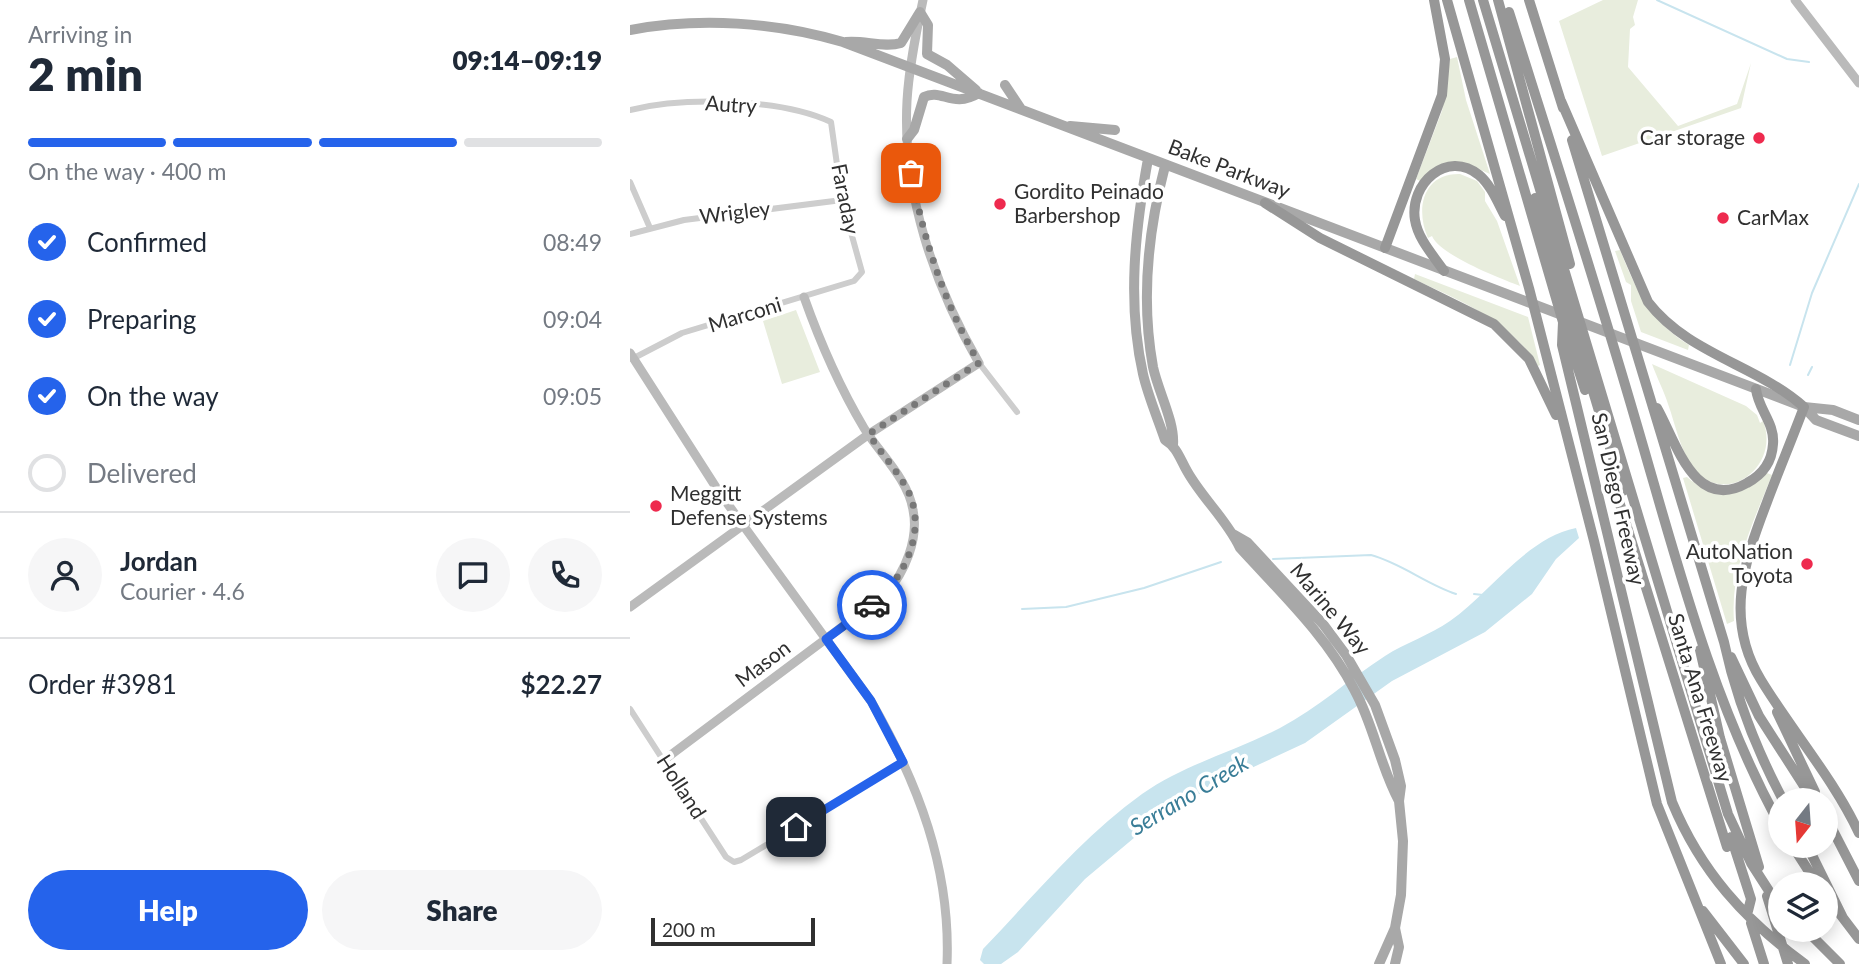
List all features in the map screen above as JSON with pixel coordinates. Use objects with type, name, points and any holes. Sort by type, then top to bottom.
[{"type":"highway","points":[[1385,248],[1442,95],[1445,59],[1434,0]]},
{"type":"highway","points":[[1447,0],[1515,234],[1657,804],[1721,964]]},
{"type":"highway","name":"San Diego Freeway","points":[[1469,0],[1563,323],[1562,345],[1666,782],[1689,839],[1720,888],[1758,928],[1805,964]]},
{"type":"highway","points":[[1481,0],[1731,804],[1751,852],[1768,879]]},
{"type":"highway","points":[[1481,0],[1611,451],[1751,899],[1748,911]]},
{"type":"highway","points":[[1498,0],[1615,428],[1728,814],[1751,863],[1768,889]]},
{"type":"highway","name":"San Diego Freeway","points":[[1505,0],[1594,279],[1692,613],[1747,761],[1768,802]]},
{"type":"highway","points":[[1529,0],[1724,642],[1732,681],[1747,724],[1777,788]]},
{"type":"highway","points":[[1561,101],[1648,302],[1656,313],[1686,339],[1782,388],[1804,407],[1741,578],[1739,604],[1745,646],[1768,690],[1811,788]]},
{"type":"highway","points":[[1444,271],[1420,235],[1415,220],[1419,189],[1436,172],[1460,167],[1479,175],[1515,234]]},
{"type":"highway","points":[[1265,203],[1320,238],[1494,324],[1529,359],[1568,443]]},
{"type":"highway","name":"Santa Ana Freeway","points":[[1563,323],[1764,964]]},
{"type":"highway","points":[[1647,392],[1692,477],[1706,485],[1726,489],[1737,488],[1757,477],[1764,470],[1772,453],[1771,425],[1757,404],[1756,389]]},
{"type":"highway","name":"Santa Ana Freeway","points":[[1692,613],[1720,738],[1788,964]]},
{"type":"highway","points":[[1724,642],[1759,716],[1808,788]]},
{"type":"highway","points":[[1768,690],[1835,790],[1859,832]]},
{"type":"highway","points":[[1838,840],[1859,881]]},
{"type":"highway","points":[[1813,858],[1843,919]]},
{"type":"highway","points":[[1693,894],[1741,960]]},
{"type":"highway","points":[[1838,912],[1859,939]]},
{"type":"highway","points":[[1810,942],[1832,964]]},
{"type":"highway","points":[[1818,942],[1840,964]]},
{"type":"main road","points":[[842,42],[863,40],[892,46],[901,43],[920,12],[928,25],[927,54],[964,78],[979,93],[966,100],[955,101],[936,94],[924,97],[914,130],[907,139]]},
{"type":"main road","name":"Bake Parkway","points":[[630,30],[670,25],[733,24],[788,29],[842,42],[1804,407],[1833,411],[1859,420]]},
{"type":"main road","points":[[1005,85],[1021,110]]},
{"type":"main road","points":[[1058,125],[1115,130]]},
{"type":"main road","name":"Marine Way","points":[[1148,159],[1136,241],[1136,333],[1143,377],[1165,440],[1173,445],[1200,491],[1233,534],[1240,548],[1316,632],[1345,673],[1364,708],[1389,783],[1399,801],[1402,869],[1395,928],[1379,964]]},
{"type":"main road","name":"Marine Way","points":[[1165,166],[1156,202],[1148,266],[1149,336],[1156,380],[1174,434],[1173,445]]},
{"type":"main road","name":"Bake Parkway","points":[[1804,407],[1816,420],[1859,436]]},
{"type":"main road","name":"Marine Way","points":[[1395,928],[1399,947],[1395,964]]},
{"type":"street","points":[[923,0],[911,68],[907,139],[919,212],[932,261],[956,320],[979,363],[1017,412]]},
{"type":"street","points":[[1795,0],[1859,83]]},
{"type":"street","name":"Autry","points":[[630,110],[675,103],[722,102],[770,107],[831,122]]},
{"type":"street","name":"Faraday","points":[[831,122],[842,200],[861,275]]},
{"type":"street","points":[[630,181],[650,228]]},
{"type":"street","name":"Wrigley","points":[[630,234],[684,220],[842,200]]},
{"type":"street","name":"Marconi","points":[[631,357],[682,333],[854,281],[861,275]]},
{"type":"street","name":"Mason","points":[[664,760],[874,603],[896,582],[913,539],[914,512],[910,495],[842,389],[804,297]]},
{"type":"street","points":[[631,357],[681,437],[743,526],[871,701],[903,762],[935,844],[946,926],[947,964]]},
{"type":"street","points":[[630,607],[869,434],[979,363]]},
{"type":"street","name":"Holland","points":[[630,709],[726,857],[734,862],[903,762]]},
{"type":"green space","points":[[1603,0],[1638,0],[1633,17],[1635,25],[1630,29],[1628,67],[1678,126],[1737,104],[1751,63],[1741,108],[1602,156],[1559,21]]},
{"type":"green space","points":[[1457,57],[1466,100],[1490,174],[1465,163],[1420,181],[1416,179],[1442,111],[1450,59]]},
{"type":"green space","points":[[1460,174],[1477,181],[1485,192],[1485,201],[1497,221],[1520,286],[1471,265],[1446,251],[1432,236],[1428,238],[1422,216],[1425,195],[1430,186],[1438,180],[1447,175]]},
{"type":"green space","points":[[1620,250],[1646,304],[1664,326],[1689,345],[1688,350],[1641,332],[1631,301],[1631,285],[1626,282],[1615,251]]},
{"type":"green space","points":[[1415,274],[1528,317],[1540,365],[1538,366],[1513,336],[1498,324],[1466,304],[1414,279]]},
{"type":"green space","points":[[796,310],[820,372],[782,384],[763,321]]},
{"type":"green space","points":[[1652,364],[1746,406],[1757,415],[1760,423],[1763,421],[1767,438],[1758,466],[1735,483],[1721,484],[1708,480],[1695,470],[1682,447]]},
{"type":"green space","points":[[1767,473],[1772,475],[1739,565],[1734,621],[1727,624],[1683,478],[1687,477],[1707,489],[1728,491],[1749,486]]},
{"type":"water","points":[[1576,528],[1579,538],[1556,559],[1532,594],[1485,632],[1392,681],[1305,743],[1215,785],[1159,817],[1085,879],[1018,952],[1001,964],[984,964],[980,960],[983,949],[1059,868],[1099,829],[1142,794],[1175,774],[1294,720],[1385,656],[1450,621],[1541,543]]},
{"type":"waterway","points":[[1657,0],[1787,59],[1809,62]]},
{"type":"waterway","points":[[1790,365],[1812,293],[1859,184]]},
{"type":"waterway","name":"Serrano Creek","points":[[1808,375],[1812,367]]},
{"type":"waterway","points":[[1273,559],[1371,555],[1456,594]]},
{"type":"waterway","points":[[1022,609],[1066,607],[1144,588],[1221,562]]},
{"type":"waterway","points":[[1474,594],[1483,595]]},
{"type":"way so far","points":[[872,605],[886,594],[903,570],[913,539],[914,512],[908,491],[869,434],[979,363],[956,320],[932,261],[911,173]]},
{"type":"place","name":"Car storage","points":[[1759,138]]},
{"type":"place","name":"Gordito Peinado Barbershop","points":[[1000,204]]},
{"type":"place","name":"CarMax","points":[[1723,218]]},
{"type":"place","name":"Meggitt Defense Systems","points":[[656,506]]},
{"type":"place","name":"AutoNation Toyota","points":[[1807,564]]},
{"type":"route","points":[[796,827],[903,762],[871,701],[826,639],[872,605]]}]
